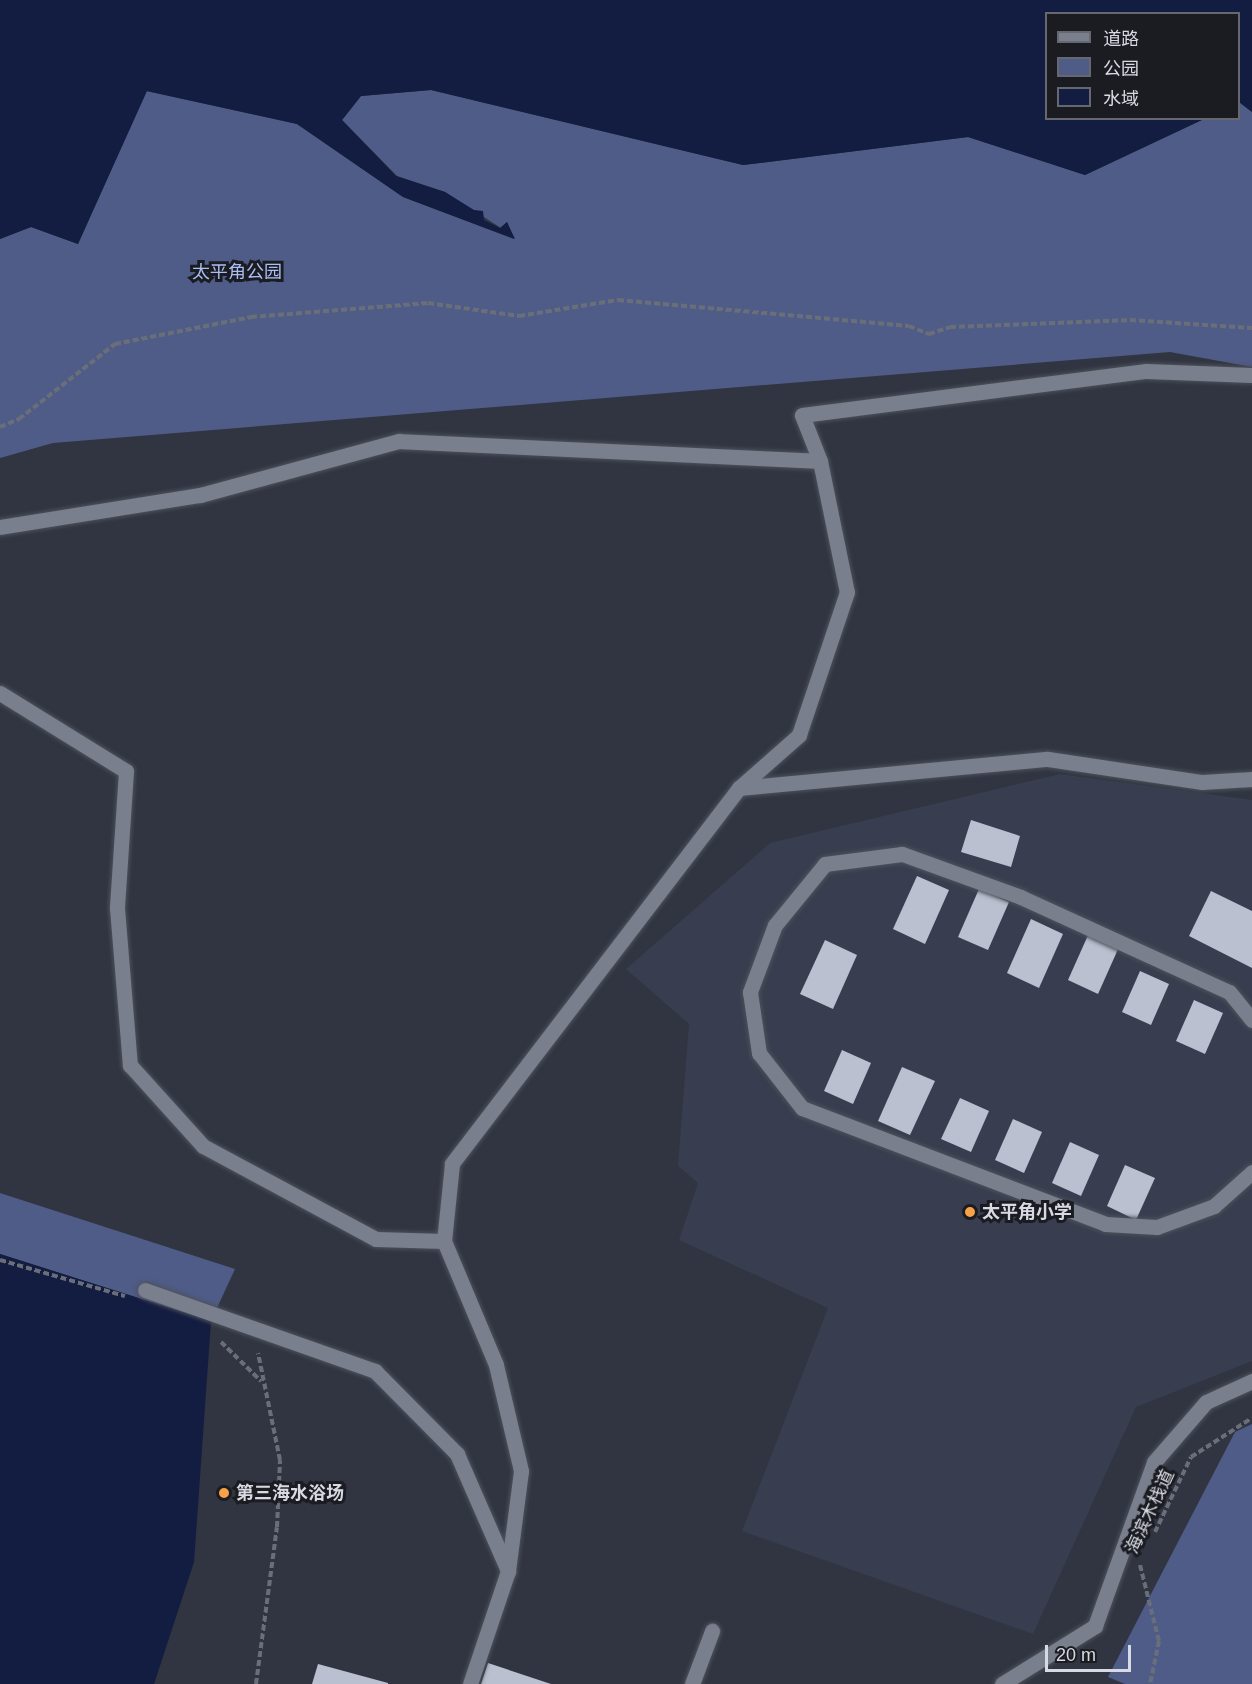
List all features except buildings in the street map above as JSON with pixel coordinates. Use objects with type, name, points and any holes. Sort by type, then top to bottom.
[{"type":"street","points":[[470,1684],[508,1571],[521,1471],[496,1365],[444,1241],[452,1164],[739,788],[800,735],[847,592],[820,461],[802,415],[1146,371],[1252,375]]},
{"type":"street","points":[[0,527],[200,495],[399,441],[820,461]]},
{"type":"street","points":[[0,693],[126,771],[117,908],[130,1065],[203,1146],[376,1239],[444,1241]]},
{"type":"street","points":[[739,788],[1048,759],[1202,782],[1252,779]]},
{"type":"street","points":[[1252,1020],[1229,992],[1021,897],[902,854],[825,864],[775,925],[750,992],[759,1053],[802,1108],[1105,1224],[1157,1227],[1214,1206],[1252,1172]]},
{"type":"street","points":[[145,1290],[375,1371],[457,1454],[508,1571]]},
{"type":"street","points":[[1002,1684],[1095,1626],[1154,1462],[1206,1402],[1252,1381]]},
{"type":"street","points":[[692,1684],[712,1631]]},
{"type":"path","points":[[0,427],[19,419],[115,344],[251,317],[428,303],[519,316],[618,300],[909,326],[929,334],[950,327],[1130,320],[1252,328]]},
{"type":"path","points":[[256,1684],[277,1527],[280,1460],[261,1381]]},
{"type":"path","name":"海滨木栈道","points":[[1150,1542],[1191,1456],[1252,1418]]},
{"type":"path","name":"海滨木栈道","points":[[1139,1563],[1160,1641],[1150,1684]]},
{"type":"shaded area","name":"太平角小学","points":[[1060,774],[1252,800],[1252,1361],[1136,1407],[1033,1634],[742,1531],[828,1308],[679,1240],[698,1183],[678,1166],[689,1024],[626,969],[770,843]]},
{"type":"green space","name":"太平角公园","points":[[431,90],[743,165],[968,137],[1085,175],[1202,120],[1240,120],[1240,103],[1252,112],[1252,367],[1170,352],[53,443],[0,458],[0,239],[31,227],[78,244],[146,91],[297,124],[403,197],[514,239],[507,222],[501,228],[445,192],[397,176],[342,120],[361,96]]},
{"type":"green space","points":[[0,1193],[235,1269],[211,1321],[0,1254]]},
{"type":"green space","points":[[1252,1424],[1252,1684],[1125,1684],[1108,1677],[1235,1432]]},
{"type":"water","points":[[0,0],[1252,0],[1252,112],[1240,103],[1240,12],[1045,12],[1045,120],[1202,120],[1085,175],[968,137],[743,165],[431,90],[361,96],[342,120],[396,176],[445,192],[474,210],[483,211],[484,220],[500,228],[507,222],[515,239],[403,197],[297,124],[147,91],[78,244],[31,227],[0,239]]},
{"type":"water","points":[[0,1254],[211,1321],[194,1562],[154,1684],[0,1684]]},
{"type":"place","name":"太平角小学","points":[[970,1212]]},
{"type":"place","name":"第三海水浴场","points":[[224,1493]]}]
